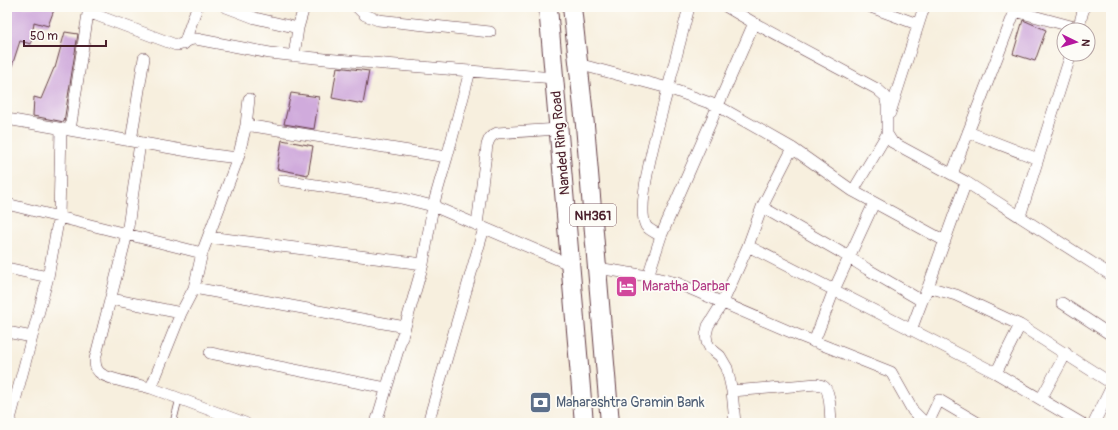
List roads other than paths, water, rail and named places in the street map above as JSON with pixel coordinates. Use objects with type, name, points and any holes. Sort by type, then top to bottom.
[{"type":"highway","name":"Nanded Ring Road","points":[[548,7],[584,423]]},
{"type":"highway","name":"NH361","points":[[572,7],[585,125],[610,423]]},
{"type":"street","points":[[184,44],[197,7]]},
{"type":"street","points":[[226,7],[255,18],[298,28]]},
{"type":"street","points":[[294,56],[298,28],[304,7]]},
{"type":"street","points":[[357,7],[366,16],[378,20],[490,32]]},
{"type":"street","points":[[661,236],[647,227],[643,219],[643,207],[653,151],[689,7]]},
{"type":"street","points":[[727,7],[877,89],[885,96],[888,105],[888,134],[892,142],[966,182],[1111,275]]},
{"type":"street","points":[[871,7],[917,24]]},
{"type":"street","points":[[887,122],[917,24],[924,7]]},
{"type":"street","points":[[1080,22],[1084,7]]},
{"type":"street","points":[[952,174],[1016,9],[1056,22]]},
{"type":"street","points":[[9,423],[48,277],[59,216],[66,130],[88,10],[180,46],[189,39],[196,39],[294,56],[554,78]]},
{"type":"street","points":[[648,276],[661,236],[754,23]]},
{"type":"street","points":[[144,58],[127,234],[95,359],[96,367],[99,372],[106,376],[151,388],[245,423]]},
{"type":"street","points":[[1020,216],[1068,62]]},
{"type":"street","points":[[578,64],[668,88],[718,106],[792,148],[853,191],[945,241]]},
{"type":"street","points":[[376,423],[423,264],[433,206],[470,71]]},
{"type":"street","points":[[151,388],[181,313],[194,288],[202,253],[238,158],[246,125],[249,99]]},
{"type":"street","points":[[7,119],[135,142],[238,158]]},
{"type":"street","points":[[246,125],[447,157]]},
{"type":"street","points":[[428,423],[480,227],[489,138],[497,133],[559,128]]},
{"type":"street","points":[[968,132],[1038,159]]},
{"type":"street","points":[[853,191],[888,134]]},
{"type":"street","points":[[735,423],[732,391],[724,362],[720,356],[710,348],[706,335],[708,326],[723,302],[748,246],[762,207],[792,148]]},
{"type":"street","points":[[283,180],[401,198],[433,206],[571,265]]},
{"type":"street","points":[[911,330],[966,182]]},
{"type":"street","points":[[814,342],[834,290],[874,203]]},
{"type":"street","points":[[7,204],[202,253]]},
{"type":"street","points":[[762,207],[922,301]]},
{"type":"street","points":[[208,237],[423,264]]},
{"type":"street","points":[[748,246],[996,373],[1081,423]]},
{"type":"street","points":[[7,268],[48,277]]},
{"type":"street","points":[[597,268],[648,276],[678,283],[814,342],[891,372],[913,411],[925,423]]},
{"type":"street","points":[[928,287],[956,295],[1020,325],[1111,383]]},
{"type":"street","points":[[194,288],[404,326]]},
{"type":"street","points":[[111,299],[181,313]]},
{"type":"street","points":[[1062,303],[1111,335]]},
{"type":"street","points":[[996,373],[1020,325]]},
{"type":"street","points":[[7,332],[32,337]]},
{"type":"street","points":[[210,353],[386,388]]},
{"type":"street","points":[[1041,399],[1066,353]]},
{"type":"street","points":[[732,391],[817,384],[823,386],[827,390],[831,423]]},
{"type":"street","points":[[1094,423],[1111,388]]},
{"type":"street","points":[[928,423],[940,400],[978,423]]},
{"type":"lane","points":[[173,423],[179,399]]},
{"type":"place","name":"Maratha Darbar","points":[[627,286]]},
{"type":"place","name":"Maharashtra Gramin Bank","points":[[540,402]]}]
